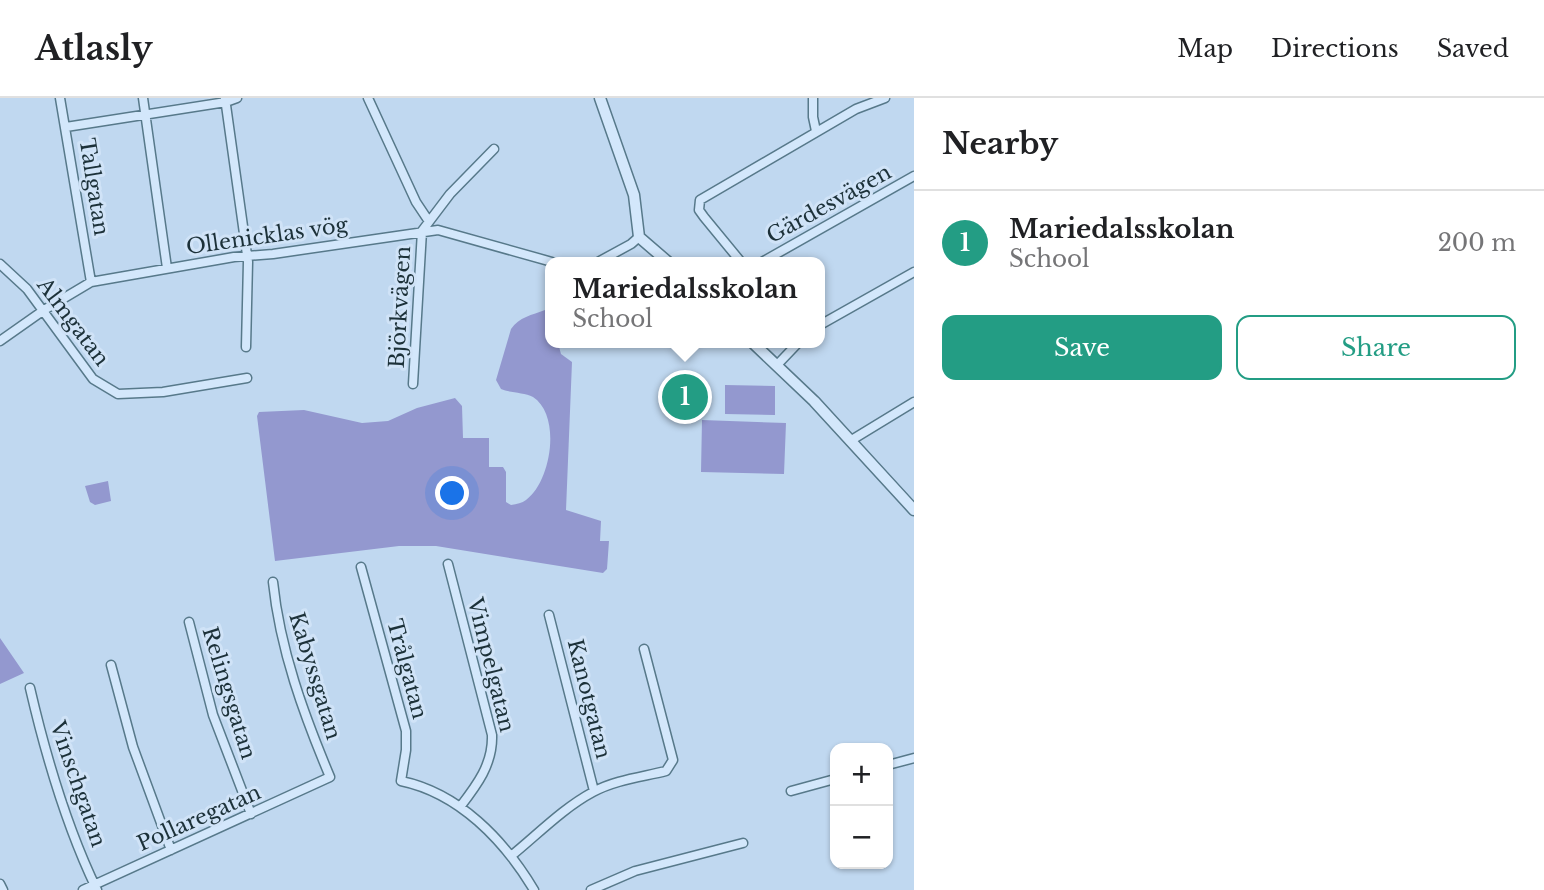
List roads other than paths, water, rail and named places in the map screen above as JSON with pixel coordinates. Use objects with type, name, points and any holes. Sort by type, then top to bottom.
[{"type":"street","name":"Tallgatan","points":[[60,98],[91,282]]},
{"type":"street","points":[[143,98],[167,268]]},
{"type":"street","points":[[66,127],[146,116],[237,98]]},
{"type":"street","name":"Björkvägen","points":[[368,98],[416,202],[428,220]]},
{"type":"street","points":[[600,98],[634,195],[639,237],[662,257]]},
{"type":"street","points":[[813,98],[816,131]]},
{"type":"street","points":[[737,257],[704,217],[699,205],[704,196],[856,109],[885,98]]},
{"type":"street","points":[[226,100],[245,256],[248,262],[246,347]]},
{"type":"street","points":[[422,231],[450,194],[494,149]]},
{"type":"street","name":"Gärdesvägen","points":[[771,257],[914,176]]},
{"type":"street","name":"Björkvägen","points":[[413,384],[422,231]]},
{"type":"street","name":"Ollenicklas vög","points":[[0,341],[91,282],[245,256],[422,231],[445,231],[545,260]]},
{"type":"street","points":[[606,257],[639,237]]},
{"type":"street","name":"Almgatan","points":[[0,264],[18,279],[44,310],[93,379],[118,394],[163,392],[247,378]]},
{"type":"street","points":[[825,322],[914,272]]},
{"type":"street","points":[[758,348],[914,510]]},
{"type":"street","points":[[777,365],[793,348]]},
{"type":"street","points":[[850,441],[914,402]]},
{"type":"street","name":"Vimpelgatan","points":[[448,564],[493,747],[485,770],[460,807]]},
{"type":"street","name":"Trålgatan","points":[[361,567],[406,731],[401,781],[433,790],[460,807]]},
{"type":"street","name":"Kabyssgatan","points":[[273,582],[275,609],[291,671],[330,778]]},
{"type":"street","name":"Kanotgatan","points":[[549,615],[594,791]]},
{"type":"street","name":"Relingsgatan","points":[[188,622],[213,715],[251,814]]},
{"type":"street","points":[[511,856],[594,791],[666,771],[671,766],[673,760],[644,649]]},
{"type":"street","points":[[111,665],[133,747],[171,850]]},
{"type":"street","name":"Vinschgatan","points":[[30,688],[59,795],[96,887]]},
{"type":"street","points":[[893,764],[914,758]]},
{"type":"street","name":"Pollaregatan","points":[[83,890],[96,887],[330,778]]},
{"type":"street","points":[[791,791],[830,780]]},
{"type":"street","points":[[460,807],[511,856],[534,890]]},
{"type":"street","points":[[591,890],[635,871],[743,844]]},
{"type":"street","points":[[0,884],[3,890]]},
{"type":"place","name":"Mariedalsskolan","points":[[685,397]]}]
